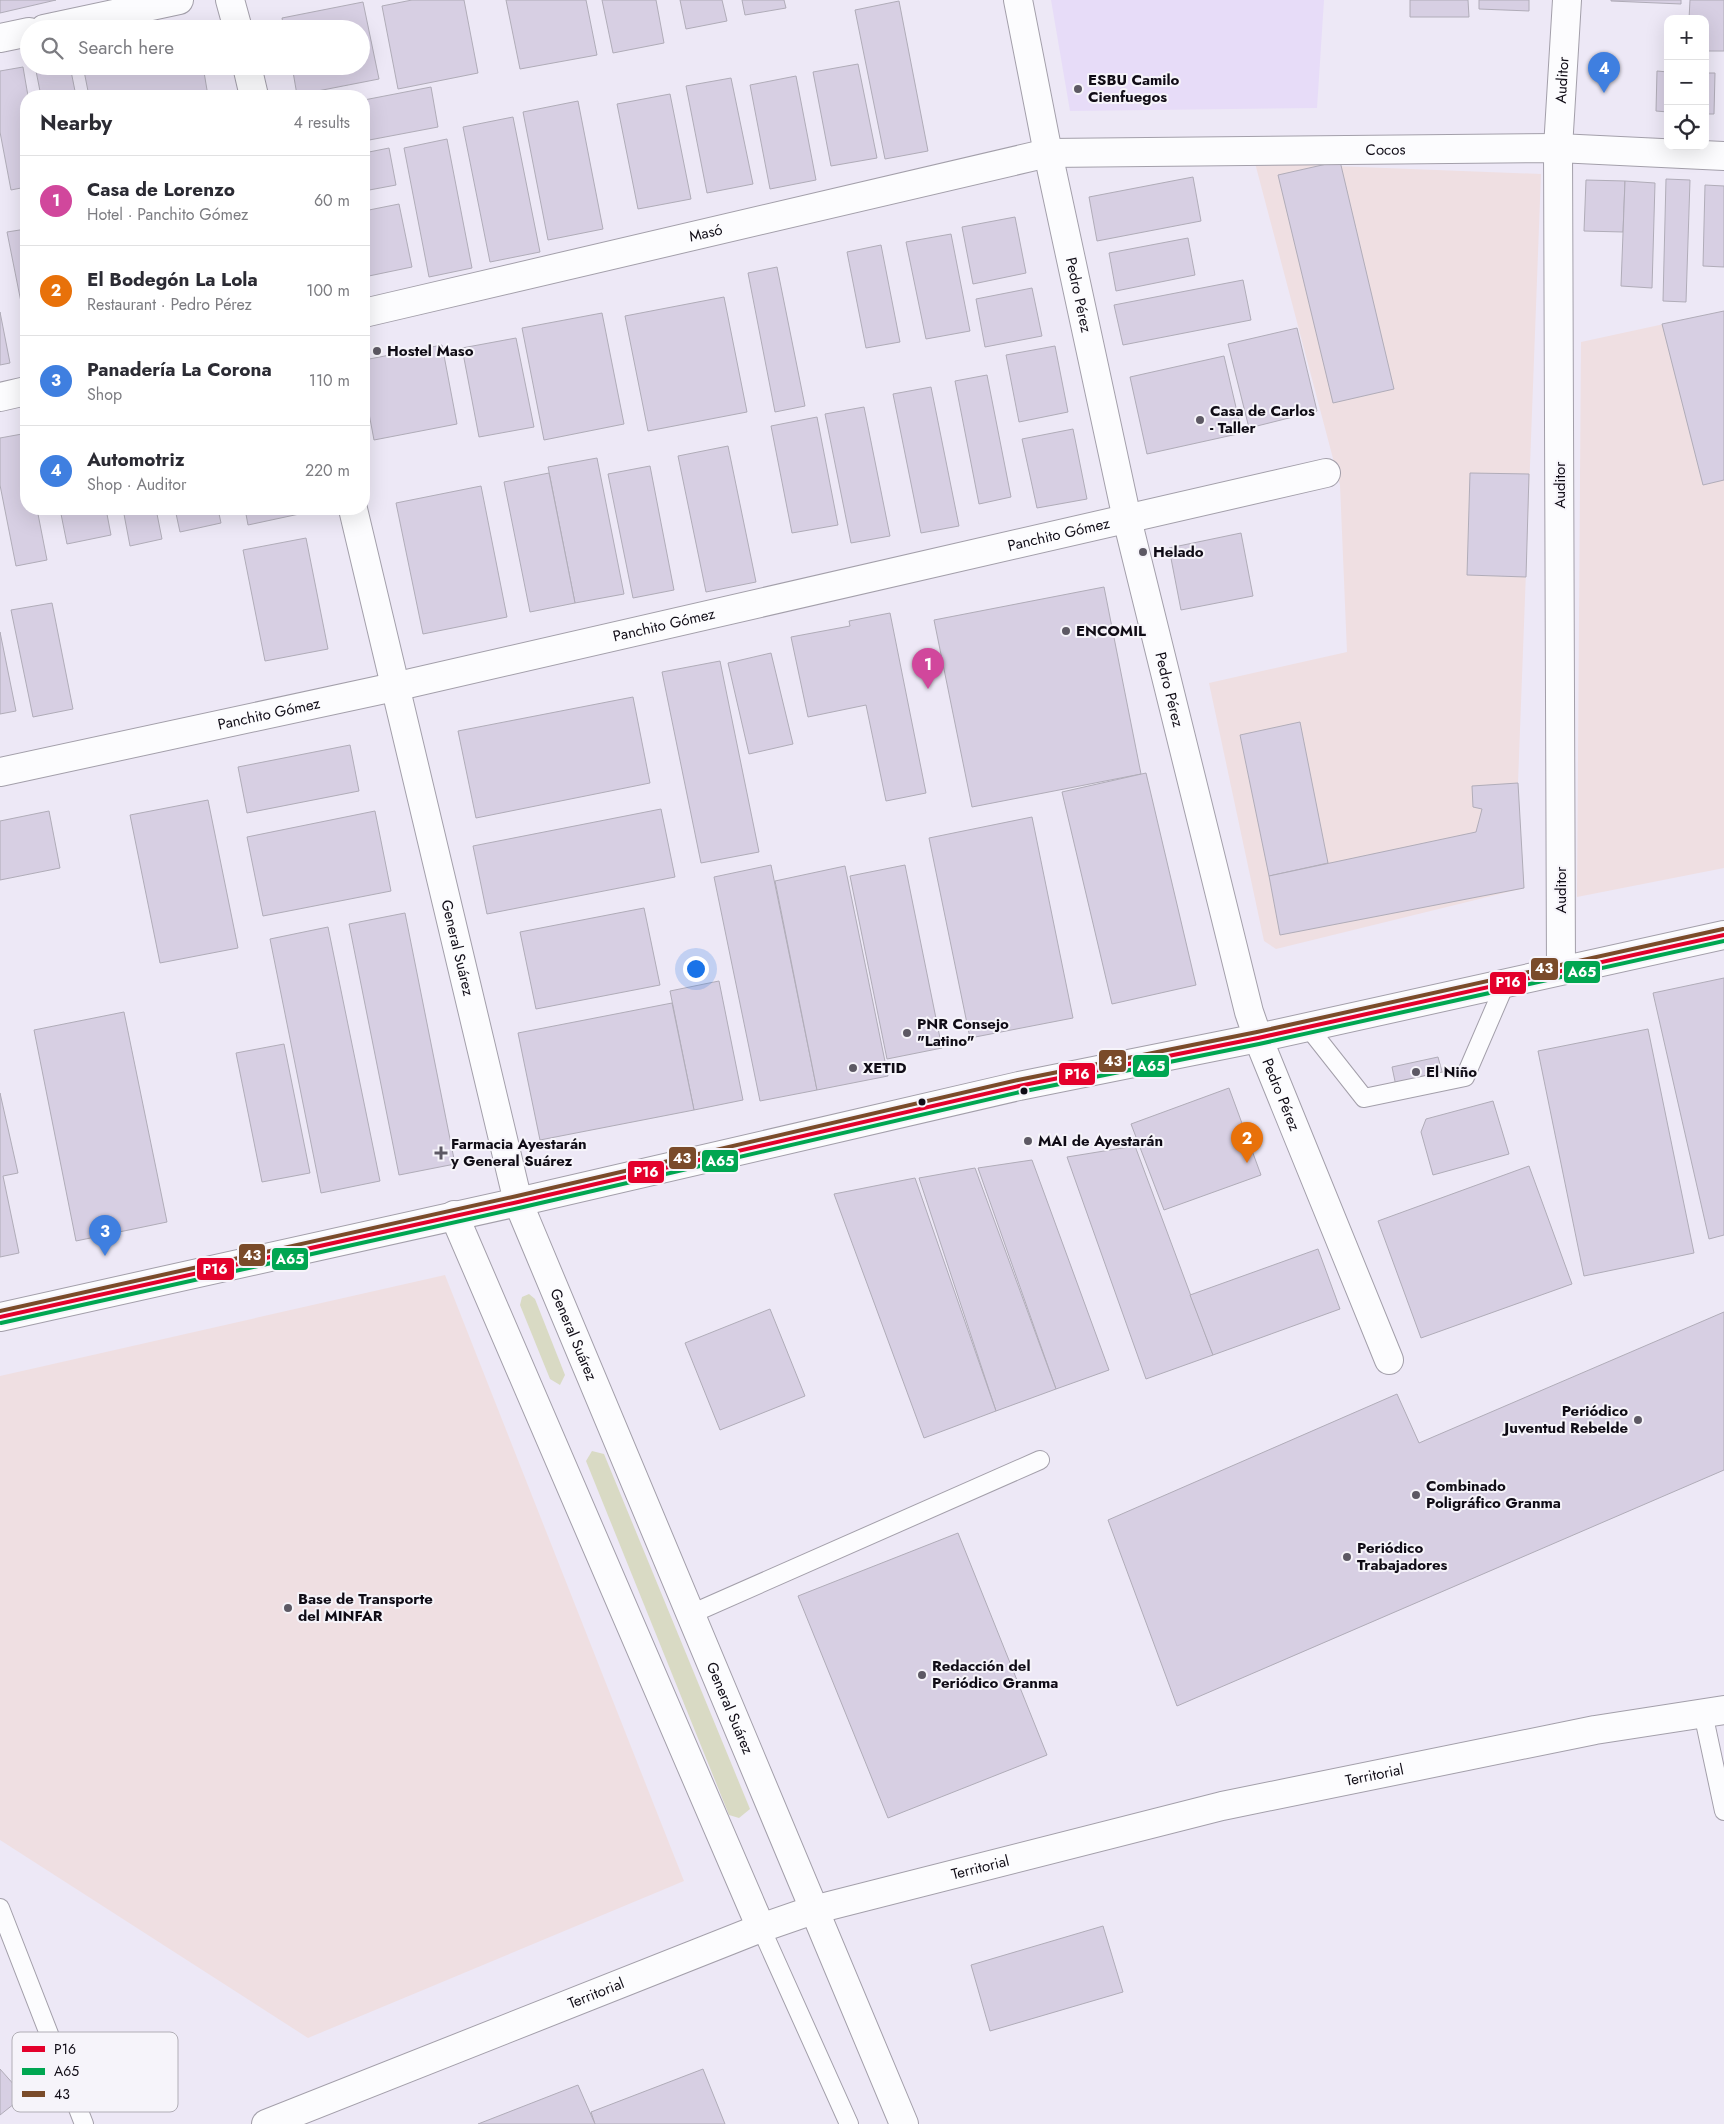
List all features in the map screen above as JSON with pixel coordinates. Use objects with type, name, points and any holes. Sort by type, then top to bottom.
[{"type":"street","points":[[86,20],[179,0]]},
{"type":"street","points":[[230,0],[236,20]]},
{"type":"street","name":"Pedro Pérez","points":[[1018,0],[1048,153],[1127,520],[1248,1012],[1389,1360]]},
{"type":"street","name":"Auditor","points":[[1561,970],[1558,148],[1567,0]]},
{"type":"street","points":[[0,38],[20,34]]},
{"type":"street","points":[[249,75],[253,90]]},
{"type":"street","name":"Cocos","points":[[1048,153],[1558,148],[1724,156]]},
{"type":"street","name":"Masó","points":[[370,312],[1048,153]]},
{"type":"street","points":[[0,397],[20,392]]},
{"type":"street","name":"Panchito Gómez","points":[[0,772],[394,687],[1326,473]]},
{"type":"street","name":"General Suárez","points":[[355,515],[394,687],[518,1202],[904,2124]]},
{"type":"street","points":[[0,1317],[518,1202],[1019,1086],[1258,1038],[1724,935]]},
{"type":"street","points":[[454,1215],[762,1928]]},
{"type":"street","name":"Territorial","points":[[266,2124],[762,1928],[813,1910],[1222,1806],[1595,1730],[1714,1711]]},
{"type":"lane","points":[[1308,1027],[1364,1098],[1465,1077],[1506,982]]},
{"type":"lane","points":[[691,1614],[1040,1460]]},
{"type":"lane","points":[[1714,1711],[1724,1812]]},
{"type":"lane","points":[[0,1908],[48,2032]]},
{"type":"lane","points":[[762,1928],[849,2124]]},
{"type":"lane","points":[[79,2112],[84,2124]]},
{"type":"shaded area","points":[[1051,0],[1324,0],[1317,108],[1070,111]]},
{"type":"shaded area","points":[[1255,163],[1541,174],[1518,783],[1524,888],[1276,949],[1264,941],[1209,683],[1347,652],[1340,485]]},
{"type":"shaded area","points":[[1724,311],[1724,868],[1577,897],[1581,342]]},
{"type":"shaded area","name":"Base de Transporte del MINFAR","points":[[445,1275],[684,1881],[308,2038],[0,1840],[0,1376]]},
{"type":"green space","points":[[529,1294],[535,1299],[565,1375],[560,1385],[550,1379],[520,1305],[522,1297]]},
{"type":"green space","points":[[592,1451],[604,1454],[750,1809],[739,1818],[729,1815],[586,1461]]},
{"type":"building","points":[[0,0],[56,0],[0,13]]},
{"type":"building","points":[[412,0],[464,0],[478,73],[398,89],[382,6]]},
{"type":"building","points":[[506,0],[586,0],[597,55],[520,69]]},
{"type":"building","points":[[602,0],[656,0],[664,43],[613,53]]},
{"type":"building","points":[[680,0],[722,0],[727,21],[686,29]]},
{"type":"building","points":[[742,0],[784,0],[786,8],[745,15]]},
{"type":"building","points":[[1410,0],[1468,0],[1469,17],[1410,17]]},
{"type":"building","points":[[1479,0],[1529,0],[1529,11],[1479,9]]},
{"type":"building","points":[[1681,0],[1681,4],[1611,1]]},
{"type":"building","points":[[1690,0],[1724,0],[1724,51],[1709,51],[1709,15],[1689,15]]},
{"type":"building","points":[[899,1],[928,151],[885,159],[855,10]]},
{"type":"building","points":[[363,2],[367,20],[282,20],[282,18]]},
{"type":"building","points":[[370,36],[379,79],[323,90],[296,90],[294,75],[370,75]]},
{"type":"building","points":[[858,64],[877,158],[831,166],[813,72]]},
{"type":"building","points":[[20,68],[20,75],[24,75],[27,90],[20,90],[20,188],[11,190],[0,132],[0,71]]},
{"type":"building","points":[[1657,71],[1664,72],[1664,112],[1656,111]]},
{"type":"building","points":[[1709,73],[1715,73],[1714,114],[1709,114]]},
{"type":"building","points":[[37,75],[72,75],[75,90],[40,90]]},
{"type":"building","points":[[85,75],[204,75],[207,90],[88,90]]},
{"type":"building","points":[[796,76],[816,180],[770,189],[750,85]]},
{"type":"building","points":[[731,78],[753,184],[707,193],[686,86]]},
{"type":"building","points":[[431,87],[438,127],[370,140],[370,99]]},
{"type":"building","points":[[670,94],[691,199],[638,209],[617,104]]},
{"type":"building","points":[[578,101],[603,229],[548,240],[523,112]]},
{"type":"building","points":[[513,117],[540,252],[490,262],[463,127]]},
{"type":"building","points":[[447,139],[472,268],[429,277],[404,148]]},
{"type":"building","points":[[389,148],[396,185],[370,190],[370,152]]},
{"type":"building","points":[[1340,161],[1394,389],[1333,403],[1278,175]]},
{"type":"building","points":[[1193,177],[1201,221],[1097,241],[1089,197]]},
{"type":"building","points":[[1666,179],[1690,180],[1686,302],[1663,301]]},
{"type":"building","points":[[1586,180],[1625,181],[1623,232],[1584,231]]},
{"type":"building","points":[[1625,181],[1655,183],[1652,288],[1621,286]]},
{"type":"building","points":[[1705,185],[1724,186],[1724,267],[1703,266]]},
{"type":"building","points":[[399,204],[412,267],[370,276],[370,210]]},
{"type":"building","points":[[1015,217],[1026,273],[973,284],[962,227]]},
{"type":"building","points":[[20,230],[20,297],[7,232]]},
{"type":"building","points":[[951,234],[970,331],[926,339],[906,242]]},
{"type":"building","points":[[1188,238],[1195,275],[1116,291],[1109,253]]},
{"type":"building","points":[[881,245],[900,342],[866,348],[847,252]]},
{"type":"building","points":[[777,267],[805,406],[775,412],[748,273]]},
{"type":"building","points":[[1243,280],[1251,320],[1123,345],[1114,305]]},
{"type":"building","points":[[1032,288],[1042,336],[985,347],[976,299]]},
{"type":"building","points":[[724,297],[747,412],[648,431],[625,316]]},
{"type":"building","points":[[1724,311],[1724,480],[1703,485],[1662,324]]},
{"type":"building","points":[[0,312],[10,363],[0,365]]},
{"type":"building","points":[[602,313],[624,424],[544,440],[522,328]]},
{"type":"building","points":[[1297,328],[1317,411],[1249,428],[1228,344]]},
{"type":"building","points":[[516,338],[534,427],[479,437],[462,348]]},
{"type":"building","points":[[442,345],[457,424],[374,440],[370,419],[370,359]]},
{"type":"building","points":[[1055,346],[1068,412],[1019,422],[1006,355]]},
{"type":"building","points":[[1224,356],[1242,433],[1147,454],[1130,377]]},
{"type":"building","points":[[987,375],[1011,497],[979,504],[955,381]]},
{"type":"building","points":[[931,387],[959,526],[921,533],[893,394]]},
{"type":"building","points":[[864,407],[890,536],[851,543],[825,414]]},
{"type":"building","points":[[817,417],[838,525],[792,533],[771,426]]},
{"type":"building","points":[[1073,429],[1087,499],[1037,508],[1022,439]]},
{"type":"building","points":[[20,434],[20,515],[38,515],[47,560],[16,566],[0,485],[0,438]]},
{"type":"building","points":[[728,446],[756,582],[706,592],[678,456]]},
{"type":"building","points":[[597,458],[624,594],[575,603],[548,467]]},
{"type":"building","points":[[650,466],[674,590],[633,598],[608,474]]},
{"type":"building","points":[[549,473],[575,603],[530,612],[504,482]]},
{"type":"building","points":[[1470,473],[1529,474],[1526,577],[1467,575]]},
{"type":"building","points":[[481,486],[507,617],[423,634],[396,503]]},
{"type":"building","points":[[61,515],[107,515],[111,535],[67,544]]},
{"type":"building","points":[[124,515],[157,515],[162,539],[130,546]]},
{"type":"building","points":[[176,515],[219,515],[221,523],[180,532]]},
{"type":"building","points":[[246,515],[295,515],[248,525]]},
{"type":"building","points":[[1241,533],[1253,596],[1181,610],[1169,548]]},
{"type":"building","points":[[306,538],[328,649],[265,661],[243,550]]},
{"type":"building","points":[[1104,587],[1141,774],[972,807],[934,620]]},
{"type":"building","points":[[52,603],[73,709],[33,717],[11,610]]},
{"type":"building","points":[[890,613],[926,793],[886,801],[866,705],[808,717],[791,637],[850,626],[849,621]]},
{"type":"building","points":[[0,632],[16,711],[0,714]]},
{"type":"building","points":[[771,653],[793,744],[749,754],[728,663]]},
{"type":"building","points":[[720,661],[759,852],[701,863],[662,672]]},
{"type":"building","points":[[633,697],[650,783],[476,818],[458,731]]},
{"type":"building","points":[[1300,722],[1328,863],[1269,876],[1240,735]]},
{"type":"building","points":[[350,745],[359,791],[247,813],[238,767]]},
{"type":"building","points":[[1146,773],[1196,985],[1112,1004],[1062,792]]},
{"type":"building","points":[[1518,783],[1524,888],[1280,935],[1269,876],[1476,832],[1482,809],[1473,807],[1472,786]]},
{"type":"building","points":[[208,800],[238,948],[160,963],[130,815]]},
{"type":"building","points":[[661,809],[675,877],[487,914],[473,846]]},
{"type":"building","points":[[49,811],[60,868],[0,880],[0,821]]},
{"type":"building","points":[[375,811],[391,891],[263,916],[247,837]]},
{"type":"building","points":[[1032,817],[1073,1018],[970,1038],[929,838]]},
{"type":"building","points":[[771,865],[817,1090],[760,1101],[714,877]]},
{"type":"building","points":[[905,865],[942,1048],[887,1059],[850,876]]},
{"type":"building","points":[[845,866],[888,1076],[817,1090],[775,881]]},
{"type":"building","points":[[644,908],[660,985],[536,1009],[520,932]]},
{"type":"building","points":[[405,913],[455,1164],[399,1175],[349,924]]},
{"type":"building","points":[[328,927],[380,1181],[321,1193],[270,939]]},
{"type":"building","points":[[1724,978],[1724,1235],[1709,1239],[1653,993]]},
{"type":"building","points":[[719,981],[743,1100],[694,1110],[670,991]]},
{"type":"building","points":[[672,1003],[694,1110],[540,1140],[518,1033]]},
{"type":"building","points":[[124,1012],[167,1222],[76,1241],[34,1030]]},
{"type":"building","points":[[1648,1029],[1694,1253],[1584,1276],[1538,1051]]},
{"type":"building","points":[[284,1044],[310,1173],[262,1182],[236,1053]]},
{"type":"building","points":[[1438,1057],[1443,1075],[1396,1086],[1392,1067]]},
{"type":"building","points":[[1229,1088],[1261,1175],[1164,1210],[1131,1124]]},
{"type":"building","points":[[0,1093],[18,1173],[3,1176],[19,1253],[0,1257]]},
{"type":"building","points":[[1493,1101],[1509,1154],[1433,1175],[1421,1132],[1426,1119]]},
{"type":"building","points":[[1135,1146],[1213,1355],[1146,1379],[1067,1157]]},
{"type":"building","points":[[1032,1160],[1109,1370],[1056,1389],[978,1168]]},
{"type":"building","points":[[1529,1166],[1572,1284],[1421,1338],[1378,1221]]},
{"type":"building","points":[[975,1168],[1056,1389],[996,1411],[919,1178]]},
{"type":"building","points":[[915,1178],[996,1411],[924,1438],[834,1194]]},
{"type":"building","points":[[1318,1249],[1340,1309],[1213,1355],[1190,1295]]},
{"type":"building","points":[[770,1309],[805,1396],[720,1430],[685,1343]]},
{"type":"building","name":"Combinado Poligráfico Granma","points":[[1724,1312],[1724,1470],[1177,1706],[1108,1520],[1397,1394],[1419,1443]]},
{"type":"building","name":"Redacción del Periódico Granma","points":[[958,1533],[1047,1755],[888,1818],[798,1596]]},
{"type":"building","points":[[1103,1926],[1123,1992],[990,2031],[971,1965]]},
{"type":"building","points":[[0,2069],[12,2082],[12,2106],[0,2115]]},
{"type":"building","points":[[703,2069],[725,2124],[595,2124],[591,2112]]},
{"type":"building","points":[[578,2085],[595,2124],[478,2124]]},
{"type":"transit line","name":"43","points":[[0,1311],[517,1196],[1018,1080],[1257,1032],[1723,929]]},
{"type":"transit line","name":"P16","points":[[0,1317],[518,1202],[1019,1086],[1258,1038],[1724,935]]},
{"type":"transit line","name":"A65","points":[[1,1323],[519,1208],[1020,1092],[1259,1044],[1724,941]]},
{"type":"place","name":"ESBU Camilo Cienfuegos","points":[[1078,89]]},
{"type":"place","name":"Automotriz","points":[[1604,93]]},
{"type":"place","name":"Hostel Maso","points":[[377,351]]},
{"type":"place","name":"Casa de Carlos - Taller","points":[[1200,420]]},
{"type":"place","name":"Helado","points":[[1143,552]]},
{"type":"place","name":"ENCOMIL","points":[[1066,631]]},
{"type":"place","name":"Casa de Lorenzo","points":[[928,689]]},
{"type":"place","name":"PNR Consejo \"Latino\"","points":[[907,1033]]},
{"type":"place","name":"XETID","points":[[853,1068]]},
{"type":"place","name":"El Niño","points":[[1416,1072]]},
{"type":"place","name":"MAI de Ayestarán","points":[[1028,1141]]},
{"type":"place","name":"Farmacia Ayestarán y General Suárez","points":[[441,1153]]},
{"type":"place","name":"El Bodegón La Lola","points":[[1247,1163]]},
{"type":"place","name":"Panadería La Corona","points":[[105,1256]]},
{"type":"place","name":"Periódico Juventud Rebelde","points":[[1638,1420]]},
{"type":"place","name":"Combinado Poligráfico Granma","points":[[1416,1495]]},
{"type":"place","name":"Periódico Trabajadores","points":[[1347,1557]]},
{"type":"place","name":"Base de Transporte del MINFAR","points":[[288,1608]]},
{"type":"place","name":"Redacción del Periódico Granma","points":[[922,1675]]}]
